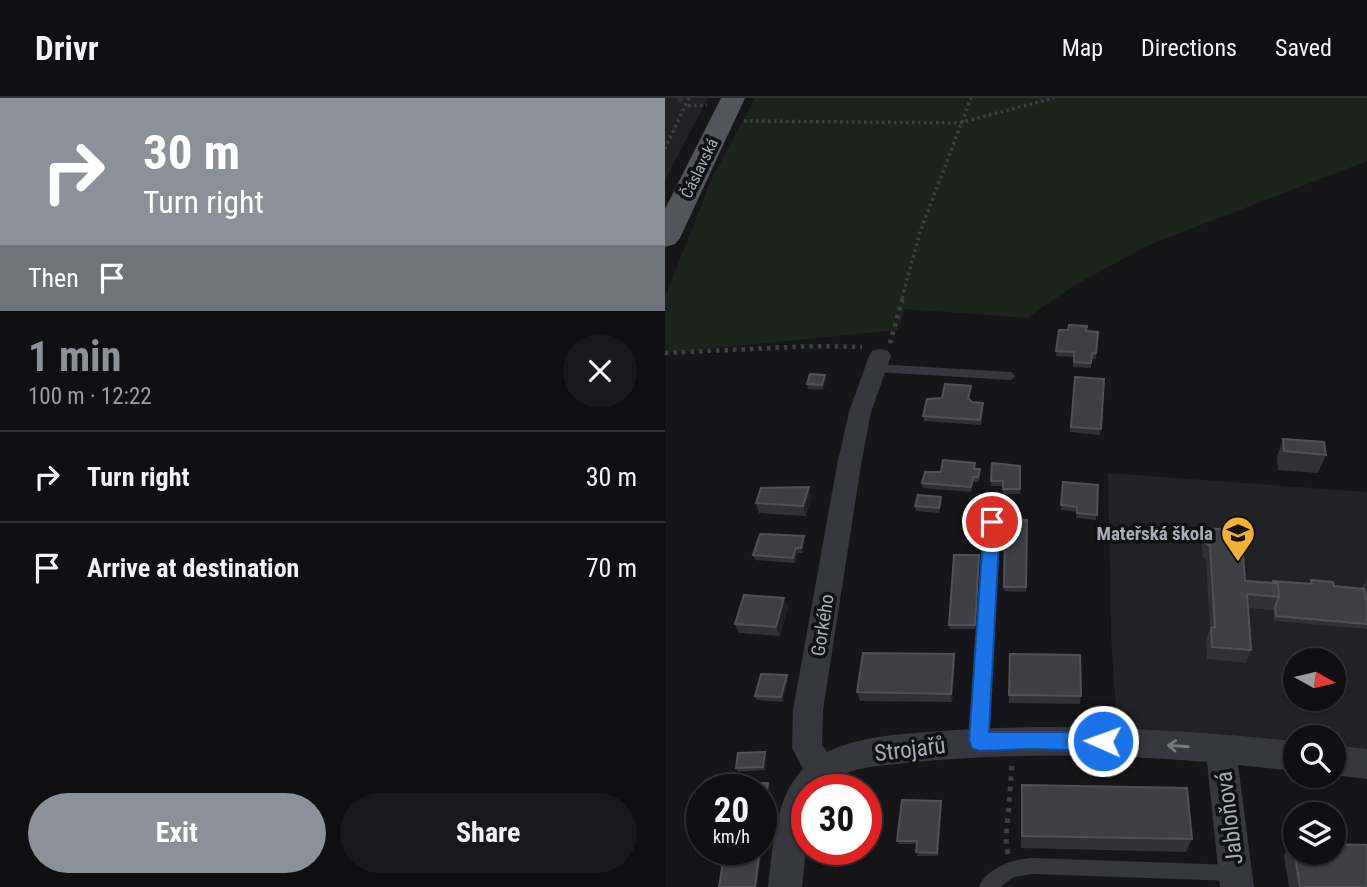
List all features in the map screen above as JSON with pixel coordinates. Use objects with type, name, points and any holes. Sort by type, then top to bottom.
[{"type":"main road","name":"Čáslavská","points":[[665,238],[721,108]]},
{"type":"street","name":"Gorkého","points":[[822,772],[807,748],[809,710],[849,465],[860,412],[878,362]]},
{"type":"street","name":"Strojařů","points":[[822,772],[840,761],[872,752],[979,741],[1127,742],[1283,755]]},
{"type":"street","name":"Jabloňová","points":[[1221,749],[1236,880]]},
{"type":"street","points":[[1346,762],[1367,764]]},
{"type":"street","points":[[785,887],[795,818],[806,789],[822,772]]},
{"type":"lane","points":[[878,362],[1011,376]]},
{"type":"lane","points":[[979,741],[992,522]]},
{"type":"lane","points":[[987,887],[1012,869],[1032,866],[1236,880]]},
{"type":"path","points":[[665,149],[689,98]]},
{"type":"path","points":[[665,353],[839,345],[865,347],[878,362],[890,345],[920,232],[959,123],[971,98]]},
{"type":"path","points":[[685,106],[959,123],[1054,98]]},
{"type":"path","points":[[1012,869],[1006,839],[1014,740]]},
{"type":"shaded area","points":[[665,98],[708,98],[665,180]]},
{"type":"shaded area","points":[[755,98],[1367,98],[1367,161],[1149,245],[1075,285],[1027,318],[905,309],[898,330],[665,353],[665,297],[712,178]]},
{"type":"shaded area","name":"Mateřská škola","points":[[1108,473],[1367,492],[1367,750],[1346,748],[1346,725],[1283,725],[1283,743],[1117,728],[1111,634]]},
{"type":"building","points":[[1069,325],[1087,326],[1086,331],[1098,332],[1096,353],[1092,353],[1091,363],[1074,362],[1074,352],[1056,351],[1059,330],[1068,330]]},
{"type":"building","points":[[810,374],[825,375],[822,385],[807,384]]},
{"type":"building","points":[[1075,377],[1104,379],[1101,429],[1071,427]]},
{"type":"building","points":[[945,384],[971,386],[968,398],[972,402],[983,403],[980,420],[923,416],[927,399],[942,398]]},
{"type":"building","points":[[1283,439],[1324,442],[1326,455],[1284,451]]},
{"type":"building","points":[[943,460],[975,463],[974,469],[980,469],[978,477],[973,477],[971,487],[922,483],[925,472],[941,472]]},
{"type":"building","points":[[992,463],[1020,466],[1020,489],[1003,489],[1003,481],[991,481]]},
{"type":"building","points":[[1063,482],[1098,485],[1097,515],[1077,513],[1077,507],[1061,505]]},
{"type":"building","points":[[809,487],[803,506],[756,503],[761,488]]},
{"type":"building","points":[[918,495],[941,497],[939,508],[915,506]]},
{"type":"building","points":[[1005,519],[1027,520],[1026,587],[1004,587]]},
{"type":"building","points":[[1206,528],[1241,531],[1245,581],[1278,583],[1279,597],[1247,594],[1251,650],[1212,647],[1211,628],[1215,627],[1210,545],[1207,544]]},
{"type":"building","points":[[760,534],[804,536],[801,548],[796,548],[793,558],[753,555]]},
{"type":"building","points":[[954,555],[979,555],[975,625],[949,625]]},
{"type":"building","points":[[1311,580],[1364,589],[1367,624],[1276,616],[1278,583],[1273,581],[1312,584]]},
{"type":"building","points":[[744,595],[784,598],[776,627],[735,624]]},
{"type":"building","points":[[863,653],[954,654],[951,694],[857,692]]},
{"type":"building","points":[[1010,654],[1080,655],[1081,696],[1009,695]]},
{"type":"building","points":[[761,674],[787,675],[781,697],[755,696]]},
{"type":"building","points":[[765,752],[763,767],[736,768],[738,753]]},
{"type":"building","points":[[1022,785],[1187,788],[1192,839],[1022,836]]},
{"type":"building","points":[[902,800],[941,801],[937,853],[916,852],[917,841],[897,841]]},
{"type":"building","points":[[1346,844],[1367,845],[1367,887],[1300,887],[1296,865],[1346,865]]},
{"type":"building","points":[[722,865],[758,865],[755,887],[719,887]]},
{"type":"place","name":"Mateřská škola","points":[[1238,563]]},
{"type":"route","points":[[992,522],[979,741],[1103,741]]}]
